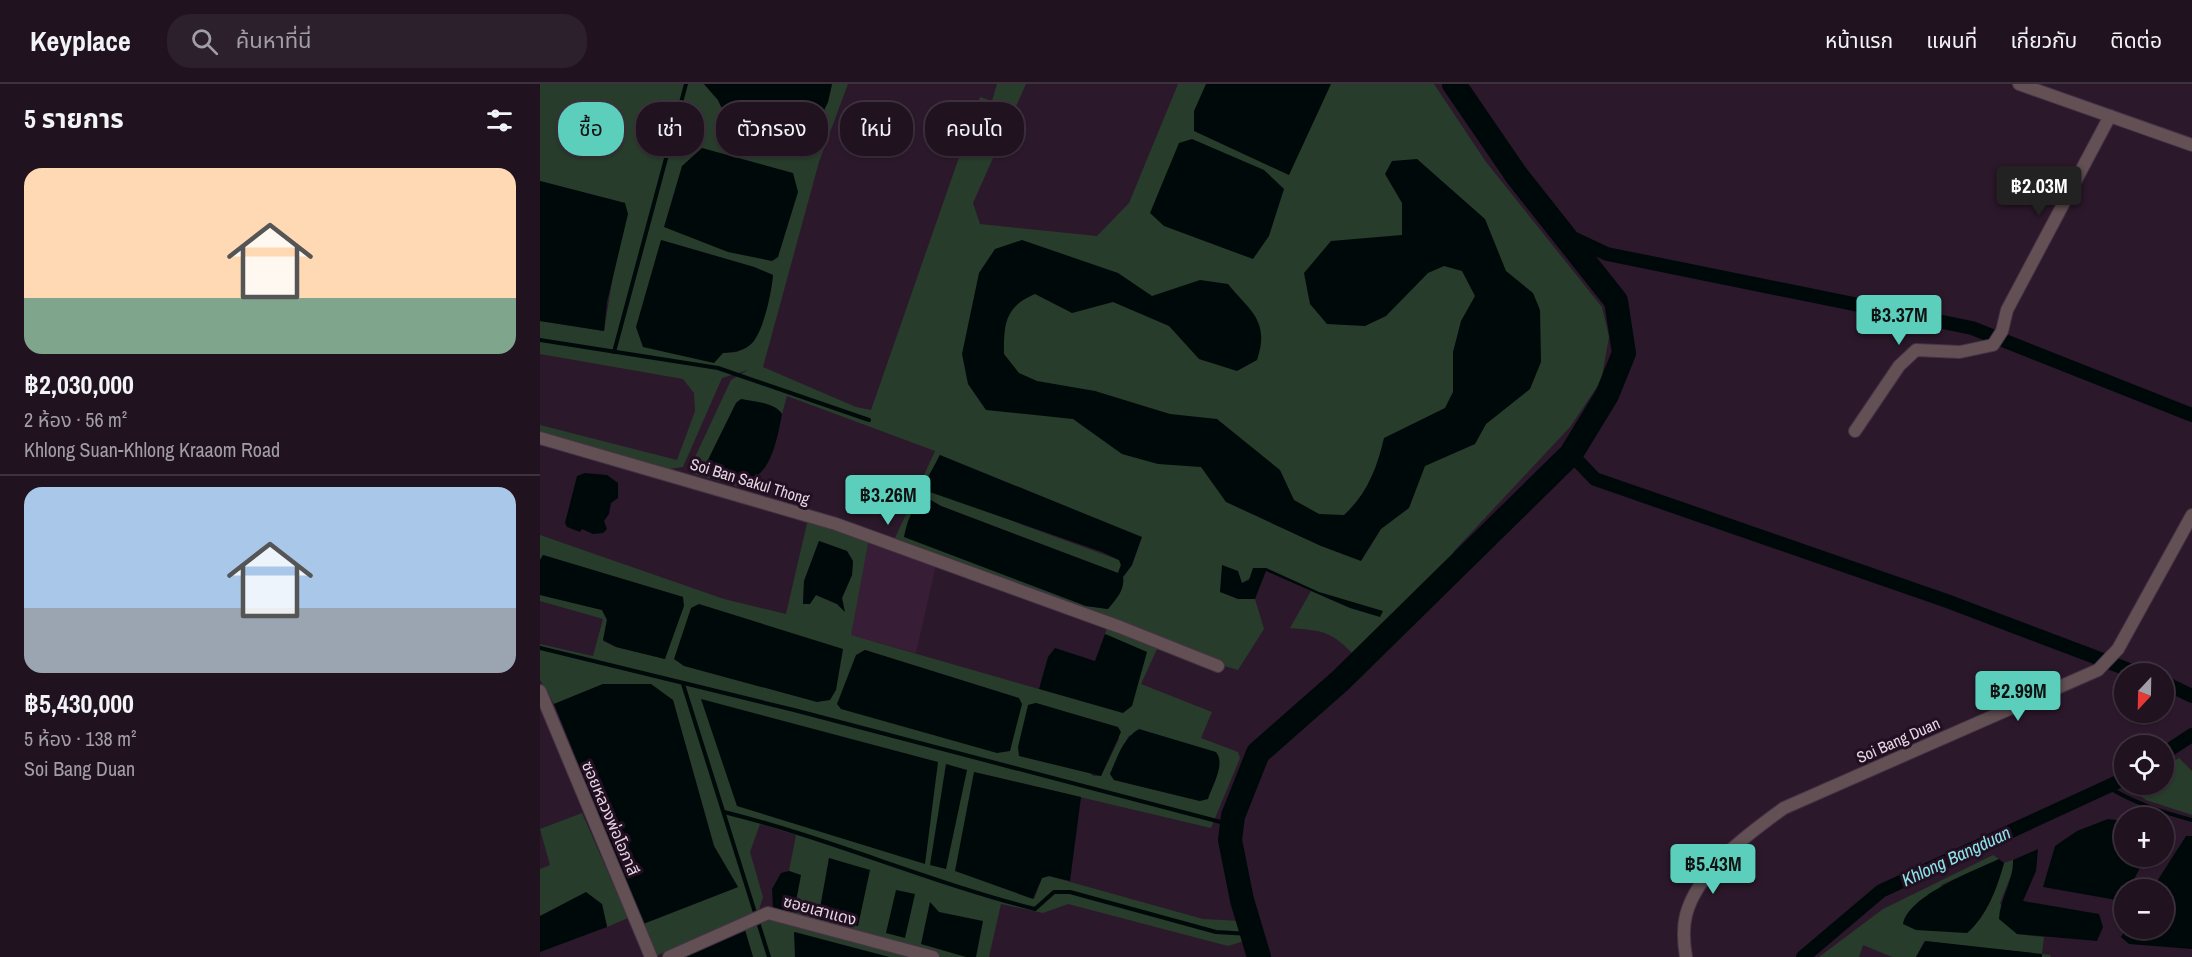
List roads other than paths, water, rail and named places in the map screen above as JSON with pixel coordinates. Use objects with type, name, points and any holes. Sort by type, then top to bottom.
[{"type":"street","points":[[2019,84],[2192,145]]},
{"type":"street","points":[[1855,431],[1899,366],[1916,350],[1960,352],[1993,345],[2002,331],[2007,310],[2110,116]]},
{"type":"street","name":"Soi Ban Sakul Thong","points":[[540,438],[836,524],[1120,627],[1218,666]]},
{"type":"street","name":"Soi Bang Duan","points":[[1686,957],[1686,916],[1699,889],[1722,858],[1748,834],[1784,808],[2098,670],[2118,649],[2192,515]]},
{"type":"street","name":"ซอยหลวงพ่อโอภาสี","points":[[540,691],[651,957]]},
{"type":"street","name":"ซอยเสาแดง","points":[[669,957],[768,913],[933,957]]},
{"type":"waterway","points":[[614,352],[686,84]]},
{"type":"waterway","points":[[1259,957],[1242,900],[1230,840],[1233,816],[1258,753],[1341,680],[1571,454],[1607,395],[1624,353],[1616,301],[1517,176],[1454,84]]},
{"type":"waterway","points":[[1562,233],[1607,254],[1972,328],[2192,415]]},
{"type":"waterway","points":[[540,340],[718,368],[869,420]]},
{"type":"waterway","points":[[1571,454],[1595,479],[1947,601],[2114,664]]},
{"type":"waterway","points":[[540,648],[794,710],[1232,825]]},
{"type":"waterway","points":[[683,684],[769,957]]},
{"type":"waterway","points":[[2174,687],[2192,696]]},
{"type":"waterway","name":"Khlong Bangduan","points":[[2174,747],[2192,735]]},
{"type":"waterway","name":"Khlong Bangduan","points":[[1803,957],[1881,891],[2114,784]]},
{"type":"waterway","points":[[2108,787],[2148,806],[2192,820]]},
{"type":"waterway","points":[[724,812],[802,834],[956,886],[1035,909],[1054,892],[1070,892],[1216,932],[1250,934]]}]
